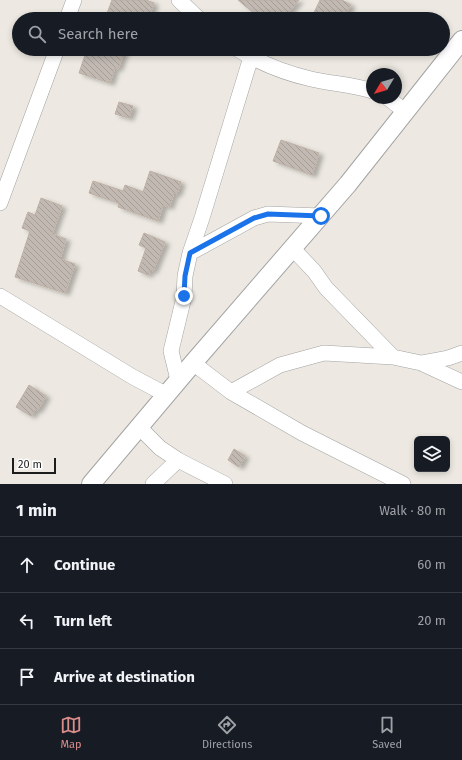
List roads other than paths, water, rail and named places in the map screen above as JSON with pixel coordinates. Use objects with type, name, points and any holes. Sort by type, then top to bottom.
[{"type":"street","points":[[70,12],[74,0]]},
{"type":"street","points":[[179,0],[191,12]]},
{"type":"street","points":[[450,55],[462,40]]},
{"type":"street","points":[[0,203],[54,56]]},
{"type":"street","points":[[92,484],[178,380],[348,184],[450,56]]},
{"type":"street","points":[[178,380],[171,351],[184,296],[185,276],[190,253],[204,213],[251,57],[274,68],[311,79],[366,89]]},
{"type":"street","points":[[396,104],[406,112]]},
{"type":"street","points":[[190,253],[254,218],[268,214],[321,216]]},
{"type":"street","points":[[293,249],[314,271],[326,288],[393,357]]},
{"type":"street","points":[[0,296],[133,377],[166,395]]},
{"type":"street","points":[[421,364],[448,358],[462,352]]},
{"type":"street","points":[[231,392],[280,365],[324,353],[393,357],[421,364],[462,382]]},
{"type":"street","points":[[193,363],[231,392],[302,433],[403,484]]},
{"type":"street","points":[[139,427],[160,448],[178,460],[225,484]]},
{"type":"street","points":[[153,484],[178,460]]}]
